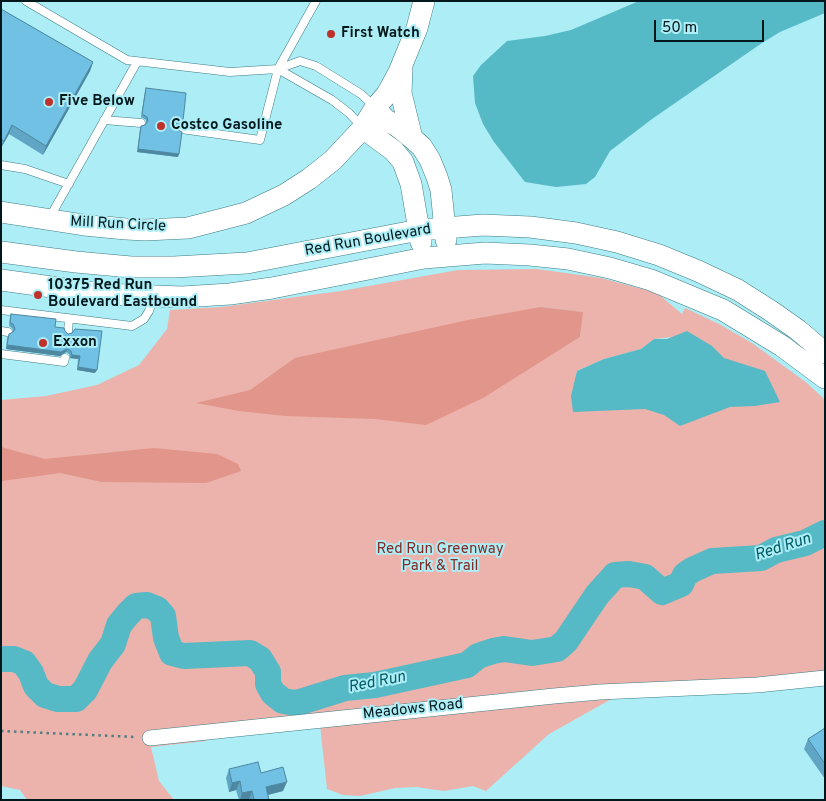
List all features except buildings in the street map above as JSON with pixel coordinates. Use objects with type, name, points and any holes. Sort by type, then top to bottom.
[{"type":"main road","name":"Mill Run Circle","points":[[1,212],[126,229],[188,228],[246,213],[284,195],[309,179],[333,160],[363,128],[375,108],[387,94],[402,64],[417,28],[424,1]]},
{"type":"main road","points":[[402,64],[402,93],[412,138]]},
{"type":"main road","points":[[375,108],[386,120],[398,126],[412,138],[430,160],[438,177],[443,201],[448,256]]},
{"type":"main road","points":[[363,128],[394,151],[403,162],[411,184],[424,258]]},
{"type":"main road","points":[[333,160],[359,150],[373,149],[389,152],[403,162]]},
{"type":"main road","name":"Red Run Boulevard","points":[[1,252],[131,267],[174,267],[247,263],[419,230],[482,225],[539,228],[617,242],[659,255],[698,271],[738,290],[791,325],[825,353]]},
{"type":"main road","name":"Red Run Boulevard","points":[[1,280],[92,293],[182,297],[239,293],[272,288],[424,258],[485,254],[568,259],[610,268],[651,280],[685,293],[731,315],[782,346],[825,378]]},
{"type":"street","name":"Meadows Road","points":[[150,738],[554,696],[600,692],[758,685],[825,678]]},
{"type":"lane","points":[[26,1],[127,60],[230,72],[278,69],[300,61],[316,66],[362,94],[375,108]]},
{"type":"lane","points":[[181,129],[260,140],[278,69],[316,1]]},
{"type":"lane","points":[[49,220],[137,62]]},
{"type":"lane","points":[[278,69],[332,100],[349,113],[363,128]]},
{"type":"lane","points":[[104,120],[141,123]]},
{"type":"lane","points":[[1,166],[25,170],[69,184]]},
{"type":"lane","points":[[1,310],[132,326],[144,319],[151,306],[153,296]]},
{"type":"lane","points":[[68,332],[69,319]]},
{"type":"lane","points":[[1,354],[64,362],[65,358]]},
{"type":"path","points":[[1,732],[150,738]]},
{"type":"green space","name":"Red Run Greenway Park & Trail","points":[[537,269],[601,278],[657,293],[682,314],[685,308],[719,324],[752,343],[807,383],[825,400],[825,674],[615,697],[549,734],[486,791],[473,786],[444,791],[416,787],[395,788],[360,796],[343,795],[327,789],[320,725],[205,736],[206,741],[151,747],[159,781],[174,800],[27,800],[20,790],[1,786],[1,400],[46,396],[97,385],[139,365],[167,329],[170,310],[221,307],[341,291],[458,270]],"holes":[[[541,307],[582,312],[580,337],[531,367]],[[672,337],[576,378],[577,371],[604,359],[641,349],[654,339]]]},
{"type":"shaded area","points":[[541,307],[583,312],[580,337],[483,398],[426,425],[375,419],[285,416],[239,411],[196,403],[250,390],[295,358],[468,320]]},
{"type":"shaded area","points":[[1,447],[45,459],[154,448],[217,454],[238,464],[241,471],[206,483],[102,482],[60,473],[2,481]]},
{"type":"water","points":[[639,1],[825,1],[825,13],[780,32],[762,43],[652,119],[610,151],[595,177],[586,184],[556,187],[525,182],[494,142],[483,124],[475,103],[473,76],[481,65],[507,41],[545,36],[571,30]]},
{"type":"water","points":[[687,331],[712,346],[724,358],[765,371],[780,402],[730,407],[680,426],[664,415],[645,409],[573,412],[571,396],[577,371],[604,359],[641,349],[654,339],[667,339]]},
{"type":"waterway","name":"Red Run","points":[[1,659],[14,659],[24,663],[31,673],[36,686],[45,695],[58,699],[76,699],[85,690],[100,661],[113,644],[119,625],[136,606],[147,605],[157,609],[163,616],[166,638],[172,653],[184,656],[250,653],[260,659],[268,672],[268,684],[273,693],[283,701],[297,703],[345,688],[375,685],[467,665],[478,656],[493,651],[504,649],[532,653],[557,649],[566,641],[597,595],[615,575],[629,574],[645,577],[662,592],[681,584],[685,575],[712,561],[761,558],[776,550],[805,543],[825,533]]},
{"type":"place","name":"First Watch","points":[[331,34]]},
{"type":"place","name":"Five Below","points":[[49,102]]},
{"type":"place","name":"Costco Gasoline","points":[[161,126]]},
{"type":"place","name":"10375 Red Run Boulevard Eastbound","points":[[38,295]]},
{"type":"place","name":"Exxon","points":[[43,343]]}]
